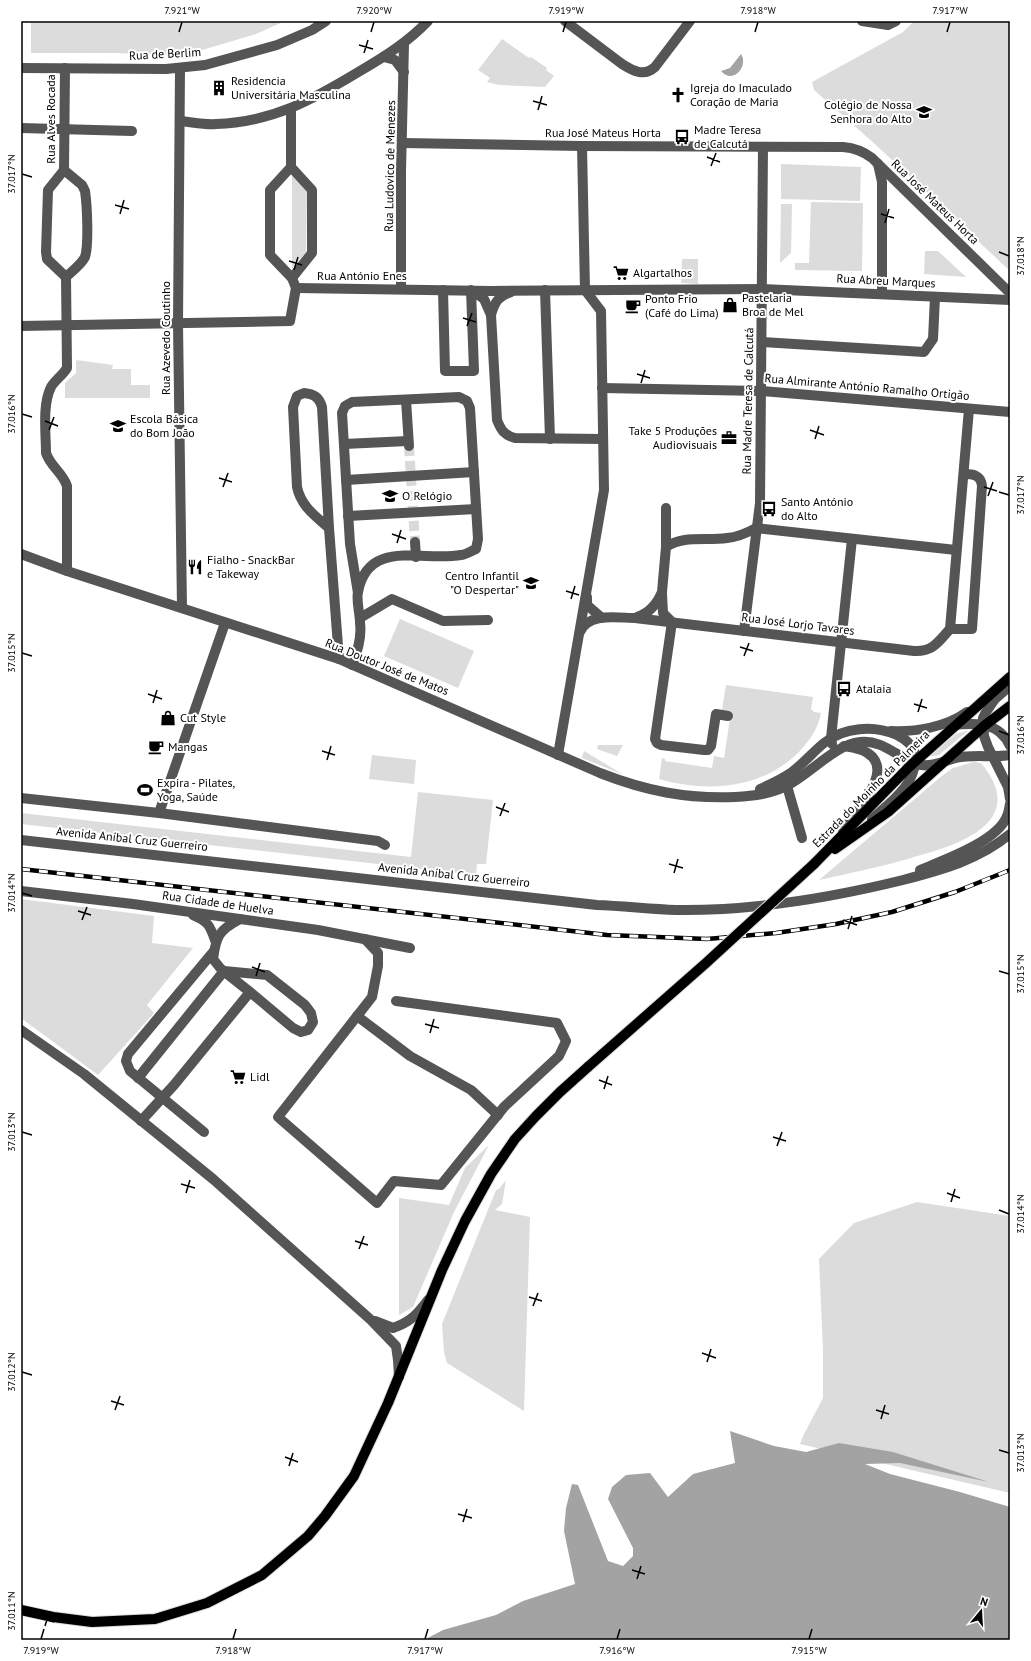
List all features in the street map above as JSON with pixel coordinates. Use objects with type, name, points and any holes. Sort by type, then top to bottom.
[{"type":"main road","name":"Estrada do Moinho da Palmeira","points":[[814,864],[914,763],[1010,677]]},
{"type":"main road","name":"Estrada do Moinho da Palmeira","points":[[814,864],[888,812],[984,726],[1010,706]]},
{"type":"main road","points":[[21,1610],[53,1617],[92,1622],[155,1619],[207,1603],[262,1575],[308,1536],[325,1516],[354,1476],[388,1403],[465,1221],[491,1174],[515,1140],[560,1092],[706,963],[814,864]]},
{"type":"street","name":"Rua de Berlim","points":[[21,68],[180,68],[205,65],[277,45],[312,30],[326,21]]},
{"type":"street","points":[[180,121],[215,124],[245,122],[272,116],[291,109],[316,97],[384,57],[404,44],[428,21]]},
{"type":"street","points":[[565,21],[622,64],[632,70],[642,73],[655,67],[690,21]]},
{"type":"street","points":[[862,21],[888,25],[896,21]]},
{"type":"street","name":"Rua Ludovico de Menezes","points":[[401,289],[404,44]]},
{"type":"street","points":[[384,57],[395,60],[404,72]]},
{"type":"street","name":"Rua Alves Rocada","points":[[64,68],[64,170],[48,190],[46,252],[47,260],[66,277],[81,263],[85,256],[87,247],[86,198],[82,185],[64,170]]},
{"type":"street","name":"Rua Azevedo Coutinho","points":[[180,68],[178,324],[182,608]]},
{"type":"street","points":[[21,326],[290,321],[296,288],[292,278],[270,255],[270,190],[291,167],[291,109]]},
{"type":"street","points":[[21,128],[132,131]]},
{"type":"street","name":"Rua José Mateus Horta","points":[[402,143],[850,148],[866,153],[1010,293]]},
{"type":"street","points":[[558,755],[604,490],[601,312],[585,290],[582,146]]},
{"type":"street","name":"Rua Madre Teresa de Calcutá","points":[[744,631],[760,503],[763,147]]},
{"type":"street","points":[[878,164],[882,182],[882,294]]},
{"type":"street","points":[[291,167],[312,190],[312,253],[292,278]]},
{"type":"street","points":[[882,195],[890,189],[901,187]]},
{"type":"street","points":[[66,277],[67,368],[53,385],[46,399],[46,453],[48,459],[65,479],[67,486],[67,571]]},
{"type":"street","name":"Rua António Enes","points":[[296,288],[585,290]]},
{"type":"street","name":"Rua Abreu Marques","points":[[585,290],[762,289],[1010,300]]},
{"type":"street","points":[[443,290],[445,371],[474,371],[471,290]]},
{"type":"street","points":[[471,290],[484,299],[491,315]]},
{"type":"street","points":[[515,290],[501,296],[494,304],[491,315],[497,420],[500,429],[506,436],[515,438],[603,439]]},
{"type":"street","points":[[545,290],[550,439]]},
{"type":"street","points":[[762,342],[924,352],[933,340],[935,296]]},
{"type":"street","name":"Rua Almirante António Ramalho Ortigão","points":[[602,388],[761,391],[1010,412]]},
{"type":"street","points":[[329,528],[306,507],[299,496],[297,487],[293,407],[297,396],[304,394],[312,394],[320,399],[322,407],[339,659]]},
{"type":"street","points":[[352,665],[360,642],[360,618],[358,593],[350,544],[348,516],[342,414],[345,406],[352,402],[460,397],[467,401],[470,408],[478,539],[476,550],[462,555],[416,557],[389,556],[372,564],[364,573],[358,593]]},
{"type":"street","points":[[344,444],[409,443],[406,400]]},
{"type":"street","points":[[964,474],[980,478],[982,486],[972,629],[950,628],[969,409]]},
{"type":"street","points":[[346,480],[474,472]]},
{"type":"street","name":"Rua José Lorjo Tavares","points":[[635,618],[653,609],[662,592],[666,547],[666,508]]},
{"type":"street","points":[[348,516],[476,509]]},
{"type":"street","points":[[666,547],[677,540],[735,537],[756,528],[956,550]]},
{"type":"street","points":[[834,754],[831,738],[852,539]]},
{"type":"street","points":[[414,542],[416,557]]},
{"type":"street","name":"Rua Doutor José de Matos","points":[[21,554],[67,571],[339,659],[558,755],[619,780],[648,789],[682,795],[718,798]]},
{"type":"street","points":[[662,592],[663,613],[672,622],[655,739],[661,745],[708,750],[711,746],[716,714],[728,716]]},
{"type":"street","points":[[586,595],[587,605],[602,618]]},
{"type":"street","points":[[360,618],[392,599],[442,621],[488,620]]},
{"type":"street","name":"Rua José Lorjo Tavares","points":[[579,636],[586,623],[602,618],[635,618],[842,643],[925,651],[937,644],[950,628]]},
{"type":"street","points":[[159,813],[225,622]]},
{"type":"street","points":[[1010,686],[995,699],[983,718],[984,736],[1008,787],[1010,799]]},
{"type":"street","points":[[934,726],[961,716],[986,699]]},
{"type":"street","points":[[718,798],[754,791],[779,780],[793,772],[831,738],[850,731],[870,729],[907,731],[934,726],[976,724],[993,728],[1006,734],[1010,746]]},
{"type":"street","points":[[852,838],[901,792],[910,778],[914,763],[915,755],[913,748],[904,739],[890,732],[870,729]]},
{"type":"street","points":[[718,798],[759,796],[787,786],[811,771],[844,746],[855,742],[868,741],[895,751],[907,760],[914,763],[926,765],[958,758],[1010,755]]},
{"type":"street","points":[[827,851],[862,804],[873,787],[877,776],[877,764],[871,755],[862,750],[844,746]]},
{"type":"street","points":[[787,786],[802,838]]},
{"type":"street","points":[[21,798],[159,813],[378,841],[385,845]]},
{"type":"street","points":[[883,885],[935,864],[989,838],[1007,817],[1010,804]]},
{"type":"street","points":[[883,885],[944,869],[979,855],[998,844],[1010,834]]},
{"type":"street","name":"Avenida Aníbal Cruz Guerreiro","points":[[21,840],[597,905],[676,910],[744,907],[807,899],[883,885]]},
{"type":"street","name":"Rua Cidade de Huelva","points":[[21,891],[133,904],[318,930],[410,948]]},
{"type":"street","points":[[184,911],[202,919],[210,926],[216,940]]},
{"type":"street","points":[[224,971],[267,975],[305,1004],[311,1013],[313,1022],[308,1030],[301,1032],[293,1028],[224,971],[213,959],[216,940],[220,931],[240,919]]},
{"type":"street","points":[[365,939],[378,953],[378,966],[372,997],[278,1117],[377,1203],[394,1181],[441,1185],[504,1107],[560,1056],[566,1040],[557,1023],[396,1001]]},
{"type":"street","points":[[204,1132],[138,1078],[127,1066],[126,1061],[128,1054],[214,951]]},
{"type":"street","points":[[138,1078],[224,971]]},
{"type":"street","points":[[141,1121],[163,1098],[250,992]]},
{"type":"street","points":[[357,1016],[410,1056],[471,1090],[498,1115]]},
{"type":"street","points":[[21,1030],[84,1074],[213,1179],[371,1320],[396,1346],[399,1377]]},
{"type":"street","points":[[371,1320],[393,1328],[404,1324],[418,1314],[434,1292]]},
{"type":"shaded area","points":[[31,21],[285,21],[256,34],[182,56],[116,53],[31,53]]},
{"type":"shaded area","name":"Colégio de Nossa Senhora do Alto","points":[[914,21],[1010,21],[1010,271],[876,145],[814,90],[812,82],[903,32]]},
{"type":"shaded area","points":[[502,39],[529,58],[531,57],[547,68],[546,70],[554,76],[545,87],[499,85],[487,82],[490,78],[478,70]]},
{"type":"shaded area","points":[[741,54],[743,64],[735,75],[726,75],[721,71],[730,68]]},
{"type":"shaded area","points":[[781,164],[861,167],[860,201],[781,199]]},
{"type":"shaded area","points":[[292,175],[307,191],[306,252],[292,269]]},
{"type":"shaded area","points":[[811,202],[863,203],[862,271],[795,270],[795,263],[809,263]]},
{"type":"shaded area","points":[[781,204],[792,204],[791,253],[780,263]]},
{"type":"shaded area","points":[[925,251],[938,251],[966,277],[924,274]]},
{"type":"shaded area","points":[[682,259],[698,259],[698,284],[681,283]]},
{"type":"shaded area","points":[[76,360],[113,365],[112,369],[131,369],[131,385],[150,385],[150,398],[65,398],[65,383],[76,373]]},
{"type":"shaded area","points":[[400,619],[474,651],[458,688],[384,656]]},
{"type":"shaded area","points":[[726,685],[813,697],[811,709],[814,712],[821,713],[816,729],[803,748],[784,764],[768,774],[751,780],[734,785],[696,786],[659,779],[662,758],[665,759],[665,761],[712,768],[714,756],[724,758],[731,712],[722,710]]},
{"type":"shaded area","points":[[969,730],[939,755],[928,757],[956,734]]},
{"type":"shaded area","points":[[598,745],[623,745],[617,756],[597,749]]},
{"type":"shaded area","points":[[584,751],[624,775],[582,758]]},
{"type":"shaded area","points":[[372,755],[416,760],[414,784],[369,779]]},
{"type":"shaded area","points":[[974,762],[981,763],[994,784],[997,801],[993,816],[982,828],[948,847],[877,867],[819,880],[943,775],[953,768]]},
{"type":"shaded area","points":[[418,792],[493,800],[486,864],[477,864],[476,875],[21,824],[21,813],[411,857]]},
{"type":"shaded area","points":[[21,899],[154,916],[152,943],[193,948],[147,1005],[154,1013],[98,1075],[21,1018]]},
{"type":"shaded area","points":[[489,1145],[454,1212],[413,1307],[399,1315],[399,1198],[449,1205],[465,1168]]},
{"type":"shaded area","points":[[506,1180],[502,1204],[495,1210],[530,1217],[524,1411],[447,1363],[444,1352],[442,1324],[496,1190],[499,1189]]},
{"type":"shaded area","points":[[917,1202],[1010,1216],[1010,1493],[800,1444],[823,1398],[823,1350],[819,1259],[854,1223]]},
{"type":"shaded area","points":[[730,1431],[774,1446],[806,1452],[839,1443],[893,1452],[989,1482],[900,1463],[865,1464],[890,1474],[960,1492],[1010,1507],[1010,1640],[424,1640],[443,1630],[496,1615],[523,1601],[575,1584],[564,1531],[566,1508],[572,1484],[578,1485],[608,1561],[623,1566],[633,1556],[633,1548],[608,1499],[612,1487],[626,1475],[650,1473],[668,1497],[693,1474],[735,1463]]},
{"type":"tunnel","points":[[409,446],[415,542]]},
{"type":"railway","points":[[21,869],[607,935],[707,939],[776,933],[836,924],[892,912],[955,892],[1010,870]]},
{"type":"place","name":"Residencia Universitária Masculina","points":[[219,88]]},
{"type":"place","name":"Igreja do Imaculado Coração de Maria","points":[[678,95]]},
{"type":"place","name":"Colégio de Nossa Senhora do Alto","points":[[924,112]]},
{"type":"place","name":"Madre Teresa de Calcutá","points":[[682,137]]},
{"type":"place","name":"Algartalhos","points":[[621,273]]},
{"type":"place","name":"Pastelaria Broa de Mel","points":[[730,305]]},
{"type":"place","name":"Ponto Frio (Café do Lima)","points":[[633,306]]},
{"type":"place","name":"Escola Básica do Bom João","points":[[118,426]]},
{"type":"place","name":"Take 5 Produções Audiovisuais","points":[[729,438]]},
{"type":"place","name":"O Relógio","points":[[390,496]]},
{"type":"place","name":"Santo António do Alto","points":[[769,509]]},
{"type":"place","name":"Fialho - SnackBar e Takeway","points":[[195,567]]},
{"type":"place","name":"Centro Infantil \"O Despertar\"","points":[[531,583]]},
{"type":"place","name":"Atalaia","points":[[844,689]]},
{"type":"place","name":"Cut Style","points":[[168,718]]},
{"type":"place","name":"Mangas","points":[[156,747]]},
{"type":"place","name":"Expira - Pilates, Yoga, Saúde","points":[[145,790]]},
{"type":"place","name":"Lidl","points":[[238,1077]]}]
